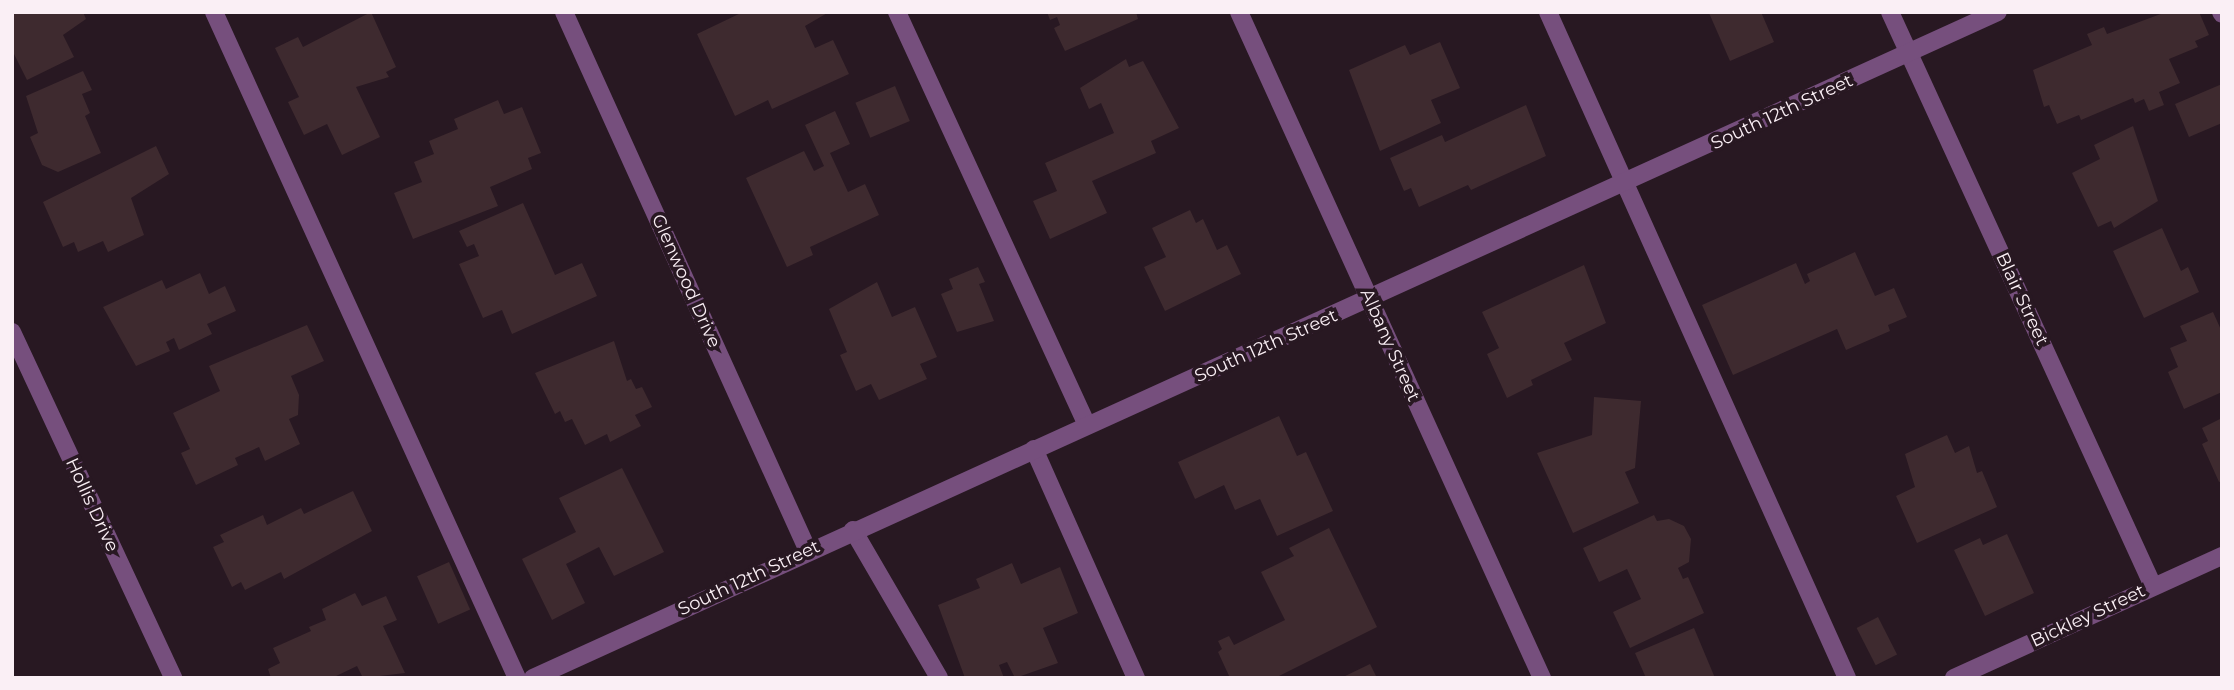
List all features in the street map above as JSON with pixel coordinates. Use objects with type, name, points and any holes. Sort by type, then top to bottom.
[{"type":"street","points":[[214,12],[517,678]]},
{"type":"street","name":"Glenwood Drive","points":[[564,12],[808,551]]},
{"type":"street","points":[[897,12],[1087,425]]},
{"type":"street","name":"Albany Street","points":[[1239,12],[1542,678]]},
{"type":"street","points":[[1548,12],[1847,678]]},
{"type":"street","name":"Blair Street","points":[[1890,12],[2153,586]]},
{"type":"street","name":"South 12th Street","points":[[533,678],[853,530],[1369,300],[1998,12]]},
{"type":"street","name":"Hollis Drive","points":[[12,332],[20,373],[173,678]]},
{"type":"street","points":[[1034,449],[1136,678]]},
{"type":"street","points":[[853,530],[940,678]]},
{"type":"street","name":"Bickley Street","points":[[1954,678],[2222,556]]},
{"type":"building","points":[[12,12],[83,12],[86,19],[63,35],[74,57],[27,80],[12,50]]},
{"type":"building","points":[[371,12],[396,67],[386,72],[389,77],[356,87],[380,137],[342,155],[327,124],[304,135],[288,102],[299,97],[275,48],[298,37],[303,47]]},
{"type":"building","points":[[743,12],[829,12],[805,26],[815,48],[833,40],[849,74],[772,109],[768,100],[735,116],[697,34]]},
{"type":"building","points":[[1047,12],[1136,12],[1138,19],[1065,51],[1054,28],[1060,25],[1057,17],[1050,20]]},
{"type":"building","points":[[1702,12],[1761,12],[1774,42],[1730,61],[1709,13]]},
{"type":"building","points":[[2166,12],[2199,12],[2209,35],[2195,41],[2198,47],[2169,59],[2180,83],[2159,92],[2164,105],[2149,111],[2144,99],[2135,103],[2133,98],[2081,120],[2079,115],[2057,124],[2049,105],[2044,107],[2033,70],[2092,45],[2087,34],[2104,27],[2107,34]]},
{"type":"building","points":[[1440,42],[1460,88],[1431,100],[1441,123],[1380,151],[1349,70],[1405,45],[1410,55]]},
{"type":"building","points":[[1126,59],[1129,67],[1143,61],[1179,128],[1151,141],[1156,153],[1092,181],[1107,213],[1050,239],[1033,201],[1057,191],[1045,163],[1114,133],[1101,103],[1089,109],[1080,88]]},
{"type":"building","points":[[83,71],[92,90],[82,94],[90,113],[85,116],[101,153],[58,172],[42,165],[30,137],[38,133],[26,96]]},
{"type":"building","points":[[2222,84],[2222,123],[2189,137],[2175,104]]},
{"type":"building","points":[[895,86],[910,121],[870,138],[855,103]]},
{"type":"building","points":[[498,100],[504,114],[522,107],[541,153],[528,158],[532,169],[490,187],[498,206],[413,239],[394,193],[422,182],[414,162],[434,154],[429,141],[458,129],[454,119]]},
{"type":"building","points":[[1526,105],[1546,156],[1471,190],[1468,185],[1419,207],[1411,188],[1404,191],[1390,158],[1442,135],[1445,142]]},
{"type":"building","points":[[835,111],[850,144],[830,153],[848,192],[865,184],[879,215],[810,247],[813,255],[787,267],[746,178],[804,151],[814,171],[824,166],[805,125]]},
{"type":"building","points":[[2133,126],[2158,201],[2114,228],[2111,221],[2098,227],[2072,173],[2100,159],[2094,145]]},
{"type":"building","points":[[156,146],[169,174],[131,198],[144,235],[108,252],[103,241],[78,252],[74,242],[63,247],[43,202]]},
{"type":"building","points":[[523,203],[555,275],[582,263],[597,296],[512,334],[502,310],[483,318],[459,264],[479,256],[474,244],[467,247],[459,231]]},
{"type":"building","points":[[1190,210],[1196,223],[1203,219],[1217,250],[1227,245],[1241,274],[1165,311],[1144,267],[1166,257],[1152,228]]},
{"type":"building","points":[[2162,228],[2181,271],[2188,267],[2199,292],[2144,318],[2113,251]]},
{"type":"building","points":[[1855,252],[1875,296],[1894,288],[1907,317],[1888,325],[1890,331],[1846,350],[1837,329],[1733,375],[1702,305],[1796,263],[1805,284],[1810,281],[1807,274]]},
{"type":"building","points":[[1584,265],[1606,323],[1564,343],[1572,360],[1531,380],[1533,385],[1507,398],[1487,354],[1499,348],[1482,312]]},
{"type":"building","points":[[978,267],[985,282],[979,284],[994,321],[957,332],[941,294],[953,289],[949,279]]},
{"type":"building","points":[[200,273],[209,294],[225,286],[236,311],[207,324],[212,334],[179,350],[174,338],[166,342],[170,351],[136,366],[103,307],[162,280],[166,289]]},
{"type":"building","points":[[877,282],[892,317],[915,307],[937,357],[920,364],[927,379],[879,400],[871,384],[856,391],[840,355],[847,352],[829,309]]},
{"type":"building","points":[[2213,312],[2222,332],[2222,392],[2184,409],[2168,372],[2178,367],[2170,348],[2187,341],[2180,326]]},
{"type":"building","points":[[307,325],[324,361],[291,376],[299,395],[298,415],[289,419],[300,444],[265,461],[259,447],[235,458],[238,465],[196,485],[181,453],[190,449],[173,413],[220,391],[209,366]]},
{"type":"building","points":[[614,341],[627,381],[631,379],[636,389],[642,387],[652,407],[635,415],[641,426],[610,442],[607,434],[585,445],[572,419],[565,422],[560,411],[555,414],[535,373]]},
{"type":"building","points":[[1594,397],[1641,401],[1635,468],[1625,472],[1639,503],[1573,533],[1537,453],[1592,435]]},
{"type":"building","points":[[1279,416],[1297,456],[1306,452],[1333,511],[1277,536],[1260,499],[1235,510],[1224,485],[1195,499],[1178,462]]},
{"type":"building","points":[[2222,418],[2222,481],[2219,482],[2202,444],[2208,441],[2202,428]]},
{"type":"building","points":[[1947,435],[1955,453],[1969,446],[1977,473],[1982,471],[1997,507],[1917,543],[1896,496],[1915,487],[1905,454]]},
{"type":"building","points":[[622,468],[664,552],[614,576],[599,547],[566,564],[585,603],[552,620],[522,559],[576,532],[559,498]]},
{"type":"building","points":[[353,491],[372,531],[284,579],[281,572],[245,590],[241,582],[232,587],[213,547],[224,542],[220,535],[263,515],[267,525],[301,508],[304,514]]},
{"type":"building","points":[[1654,515],[1657,521],[1669,519],[1684,526],[1691,539],[1689,562],[1678,568],[1683,579],[1688,577],[1704,613],[1630,648],[1613,612],[1641,599],[1627,569],[1599,582],[1583,548]]},
{"type":"building","points":[[1329,528],[1377,627],[1275,678],[1230,678],[1218,652],[1222,649],[1218,641],[1229,636],[1234,645],[1285,620],[1261,572],[1294,556],[1289,548]]},
{"type":"building","points":[[2007,534],[2034,593],[1985,616],[1954,550],[1980,538],[1983,545]]},
{"type":"building","points":[[449,562],[470,610],[438,624],[417,576]]},
{"type":"building","points":[[1012,563],[1021,584],[1060,567],[1078,613],[1043,628],[1058,663],[1015,678],[1007,662],[999,665],[1004,678],[965,678],[938,605],[980,588],[976,579]]},
{"type":"building","points":[[355,593],[362,606],[386,596],[397,620],[383,626],[405,673],[363,678],[357,666],[332,678],[271,678],[268,669],[280,663],[273,648],[311,631],[309,627],[326,620],[322,609]]},
{"type":"building","points":[[1878,617],[1897,654],[1876,665],[1857,628]]},
{"type":"building","points":[[1694,628],[1715,678],[1646,678],[1635,653]]},
{"type":"building","points":[[1370,664],[1377,678],[1341,678]]}]
